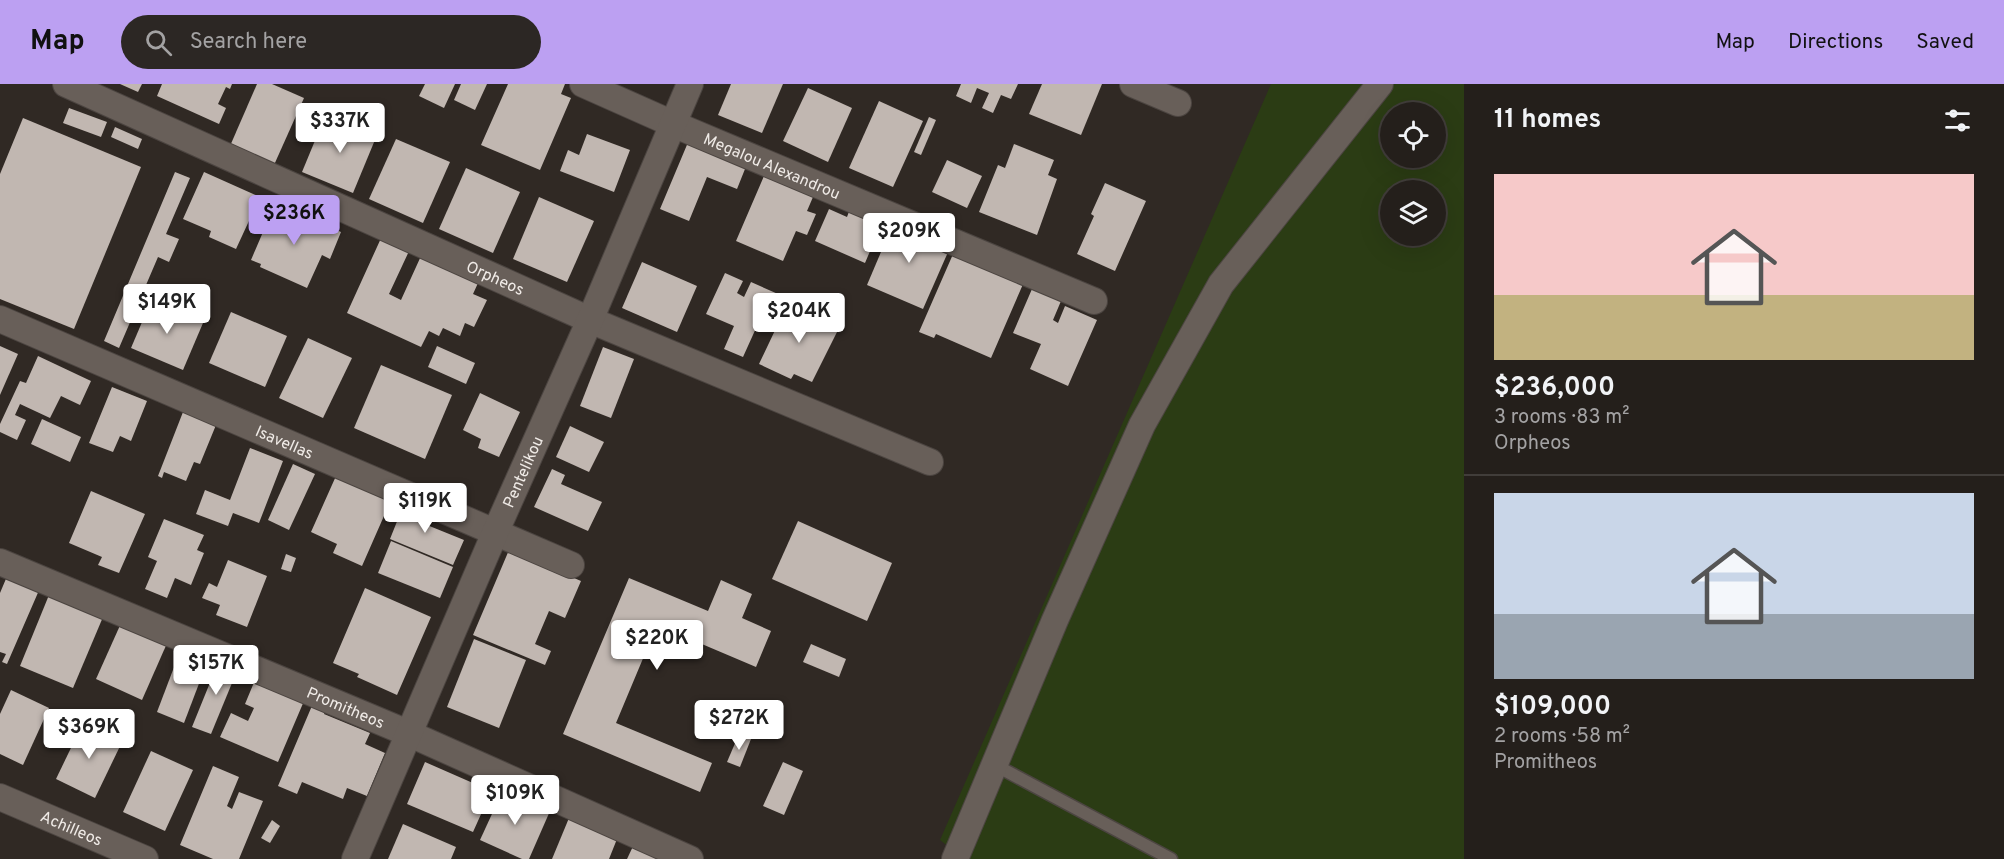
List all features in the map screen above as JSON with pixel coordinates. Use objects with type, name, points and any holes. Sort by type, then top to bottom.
[{"type":"street","name":"Orpheos","points":[[66,84],[590,320],[930,462]]},
{"type":"street","name":"Megalou Alexandrou","points":[[584,84],[673,124],[1094,301]]},
{"type":"street","name":"Pentelikou","points":[[355,859],[495,533],[590,320],[690,84]]},
{"type":"street","points":[[1133,84],[1179,103]]},
{"type":"street","points":[[955,859],[993,764],[1142,425],[1221,285],[1380,84]]},
{"type":"street","name":"Isavellas","points":[[0,318],[571,565]]},
{"type":"street","name":"Promitheos","points":[[0,562],[410,734],[690,859]]},
{"type":"street","name":"Achilleos","points":[[0,797],[145,859]]},
{"type":"lane","points":[[993,764],[1171,859]]},
{"type":"green space","points":[[1271,84],[1464,84],[1464,859],[964,859],[940,840]]},
{"type":"building","points":[[120,84],[142,84],[138,92]]},
{"type":"building","points":[[162,84],[232,84],[230,89],[226,87],[218,104],[226,108],[219,124],[157,96]]},
{"type":"building","points":[[257,84],[272,84],[304,98],[274,165],[230,146]]},
{"type":"building","points":[[425,84],[455,84],[444,108],[419,96]]},
{"type":"building","points":[[461,84],[487,84],[475,110],[454,100]]},
{"type":"building","points":[[508,84],[565,84],[561,94],[571,98],[540,170],[481,145]]},
{"type":"building","points":[[731,84],[783,84],[762,133],[718,115]]},
{"type":"building","points":[[961,84],[1018,84],[1011,99],[1001,95],[993,113],[982,108],[989,93],[977,88],[971,103],[956,96]]},
{"type":"building","points":[[1042,84],[1102,84],[1081,135],[1029,114]]},
{"type":"building","points":[[808,88],[852,108],[828,162],[783,141]]},
{"type":"building","points":[[879,101],[923,121],[893,187],[849,168]]},
{"type":"building","points":[[69,108],[107,122],[101,137],[63,123]]},
{"type":"building","points":[[326,114],[377,135],[353,193],[302,172]]},
{"type":"building","points":[[929,117],[936,120],[921,155],[914,152]]},
{"type":"building","points":[[23,118],[141,167],[74,329],[0,299],[0,174]]},
{"type":"building","points":[[115,127],[142,139],[138,149],[111,137]]},
{"type":"building","points":[[587,134],[630,150],[614,192],[560,171],[568,150],[579,155]]},
{"type":"building","points":[[396,139],[450,162],[423,223],[369,199]]},
{"type":"building","points":[[689,140],[747,164],[737,189],[707,177],[689,221],[660,209]]},
{"type":"building","points":[[1014,144],[1054,160],[1048,175],[1057,179],[1037,235],[979,212],[998,165],[1005,168]]},
{"type":"building","points":[[947,160],[982,176],[967,208],[932,192]]},
{"type":"building","points":[[466,168],[520,192],[493,253],[439,229]]},
{"type":"building","points":[[767,169],[816,190],[807,211],[816,214],[807,235],[796,231],[783,261],[736,241]]},
{"type":"building","points":[[175,172],[190,178],[166,234],[179,239],[169,262],[158,257],[119,348],[104,341]]},
{"type":"building","points":[[204,172],[260,197],[236,249],[209,237],[211,231],[183,219]]},
{"type":"building","points":[[1105,183],[1146,201],[1115,271],[1077,254],[1094,216],[1091,214]]},
{"type":"building","points":[[539,197],[594,221],[567,282],[513,259]]},
{"type":"building","points":[[275,204],[341,232],[330,259],[322,255],[307,288],[260,267],[261,264],[251,260]]},
{"type":"building","points":[[829,209],[847,217],[850,209],[882,223],[865,263],[815,241]]},
{"type":"building","points":[[895,219],[952,243],[923,309],[867,285]]},
{"type":"building","points":[[382,236],[410,249],[389,294],[401,300],[421,256],[478,283],[473,294],[487,300],[474,327],[465,323],[460,336],[443,328],[439,336],[429,331],[421,347],[347,313]]},
{"type":"building","points":[[957,245],[1027,275],[991,358],[936,334],[934,338],[919,332]]},
{"type":"building","points":[[642,262],[697,286],[677,332],[622,308]]},
{"type":"building","points":[[725,273],[743,281],[737,293],[744,297],[751,282],[778,294],[763,328],[757,326],[743,357],[724,349],[734,326],[706,314]]},
{"type":"building","points":[[1032,289],[1061,301],[1053,320],[1058,323],[1065,306],[1097,320],[1068,386],[1030,369],[1041,344],[1013,333]]},
{"type":"building","points":[[151,301],[203,323],[183,370],[131,348]]},
{"type":"building","points":[[788,303],[839,328],[812,382],[794,374],[791,379],[759,364]]},
{"type":"building","points":[[231,312],[287,336],[265,387],[209,363]]},
{"type":"building","points":[[308,338],[352,358],[323,418],[279,398]]},
{"type":"building","points":[[0,346],[18,354],[0,395]]},
{"type":"building","points":[[437,346],[475,363],[466,384],[428,367]]},
{"type":"building","points":[[603,347],[634,359],[611,418],[580,406]]},
{"type":"building","points":[[38,356],[91,381],[80,405],[61,396],[50,418],[20,404],[15,415],[26,420],[17,440],[0,432],[0,424],[20,381],[26,383]]},
{"type":"building","points":[[381,365],[452,395],[425,459],[354,428]]},
{"type":"building","points":[[112,387],[147,401],[131,441],[120,436],[113,452],[89,443]]},
{"type":"building","points":[[480,393],[520,412],[499,457],[478,448],[481,439],[463,430]]},
{"type":"building","points":[[183,412],[216,425],[200,464],[194,462],[186,481],[164,472],[162,478],[158,476]]},
{"type":"building","points":[[42,419],[81,437],[70,462],[31,444]]},
{"type":"building","points":[[570,426],[604,442],[589,472],[556,457]]},
{"type":"building","points":[[250,448],[283,461],[259,523],[233,513],[228,526],[196,514],[205,490],[230,500]]},
{"type":"building","points":[[293,464],[315,474],[289,530],[268,520]]},
{"type":"building","points":[[552,469],[565,475],[561,484],[602,502],[588,531],[534,507]]},
{"type":"building","points":[[336,476],[391,500],[362,566],[333,553],[337,544],[311,532]]},
{"type":"building","points":[[91,491],[145,514],[119,573],[98,565],[102,557],[69,543]]},
{"type":"building","points":[[406,499],[433,510],[427,525],[464,540],[453,565],[390,539]]},
{"type":"building","points":[[164,519],[204,535],[197,550],[204,553],[191,585],[175,578],[167,598],[145,589],[157,561],[148,557]]},
{"type":"building","points":[[798,521],[892,563],[867,621],[772,579]]},
{"type":"building","points":[[391,541],[453,567],[440,598],[378,573]]},
{"type":"building","points":[[509,550],[581,581],[565,618],[549,611],[535,644],[551,651],[545,665],[473,635]]},
{"type":"building","points":[[286,554],[296,558],[291,572],[281,569]]},
{"type":"building","points":[[228,560],[267,576],[247,627],[216,615],[220,605],[202,598],[209,583],[217,587]]},
{"type":"building","points":[[8,574],[40,588],[7,664],[2,662],[6,654],[0,652],[0,593]]},
{"type":"building","points":[[629,578],[708,611],[721,580],[752,594],[742,618],[771,631],[756,667],[657,625],[616,723],[712,763],[700,792],[563,734]]},
{"type":"building","points":[[365,588],[431,617],[397,695],[333,663]]},
{"type":"building","points":[[49,595],[103,617],[73,688],[20,666]]},
{"type":"building","points":[[122,621],[168,641],[142,700],[96,679]]},
{"type":"building","points":[[474,639],[526,660],[499,728],[447,707]]},
{"type":"building","points":[[811,644],[846,659],[839,677],[803,662]]},
{"type":"building","points":[[220,658],[239,666],[211,734],[192,727]]},
{"type":"building","points":[[176,662],[203,673],[184,723],[157,712]]},
{"type":"building","points":[[255,680],[304,701],[278,762],[220,737],[231,713],[248,721],[254,708],[245,704]]},
{"type":"building","points":[[11,690],[49,708],[23,765],[0,754],[0,714]]},
{"type":"building","points":[[314,701],[327,706],[324,714],[370,733],[365,744],[385,753],[367,796],[347,788],[343,799],[302,782],[297,794],[278,786]]},
{"type":"building","points":[[83,723],[122,742],[95,798],[56,779]]},
{"type":"building","points":[[739,734],[751,739],[740,767],[727,762]]},
{"type":"building","points":[[151,751],[193,770],[165,831],[123,812]]},
{"type":"building","points":[[425,762],[482,787],[473,808],[482,812],[473,832],[407,804]]},
{"type":"building","points":[[783,762],[803,771],[784,815],[763,806]]},
{"type":"building","points":[[213,766],[239,777],[227,806],[232,809],[239,792],[263,801],[239,859],[213,859],[180,845]]},
{"type":"building","points":[[503,790],[550,811],[529,859],[522,859],[480,840]]},
{"type":"building","points":[[569,818],[617,839],[609,859],[552,859]]},
{"type":"building","points":[[272,820],[280,826],[270,843],[261,838]]},
{"type":"building","points":[[403,824],[456,847],[451,859],[388,859]]},
{"type":"building","points":[[636,840],[679,859],[627,859]]}]
